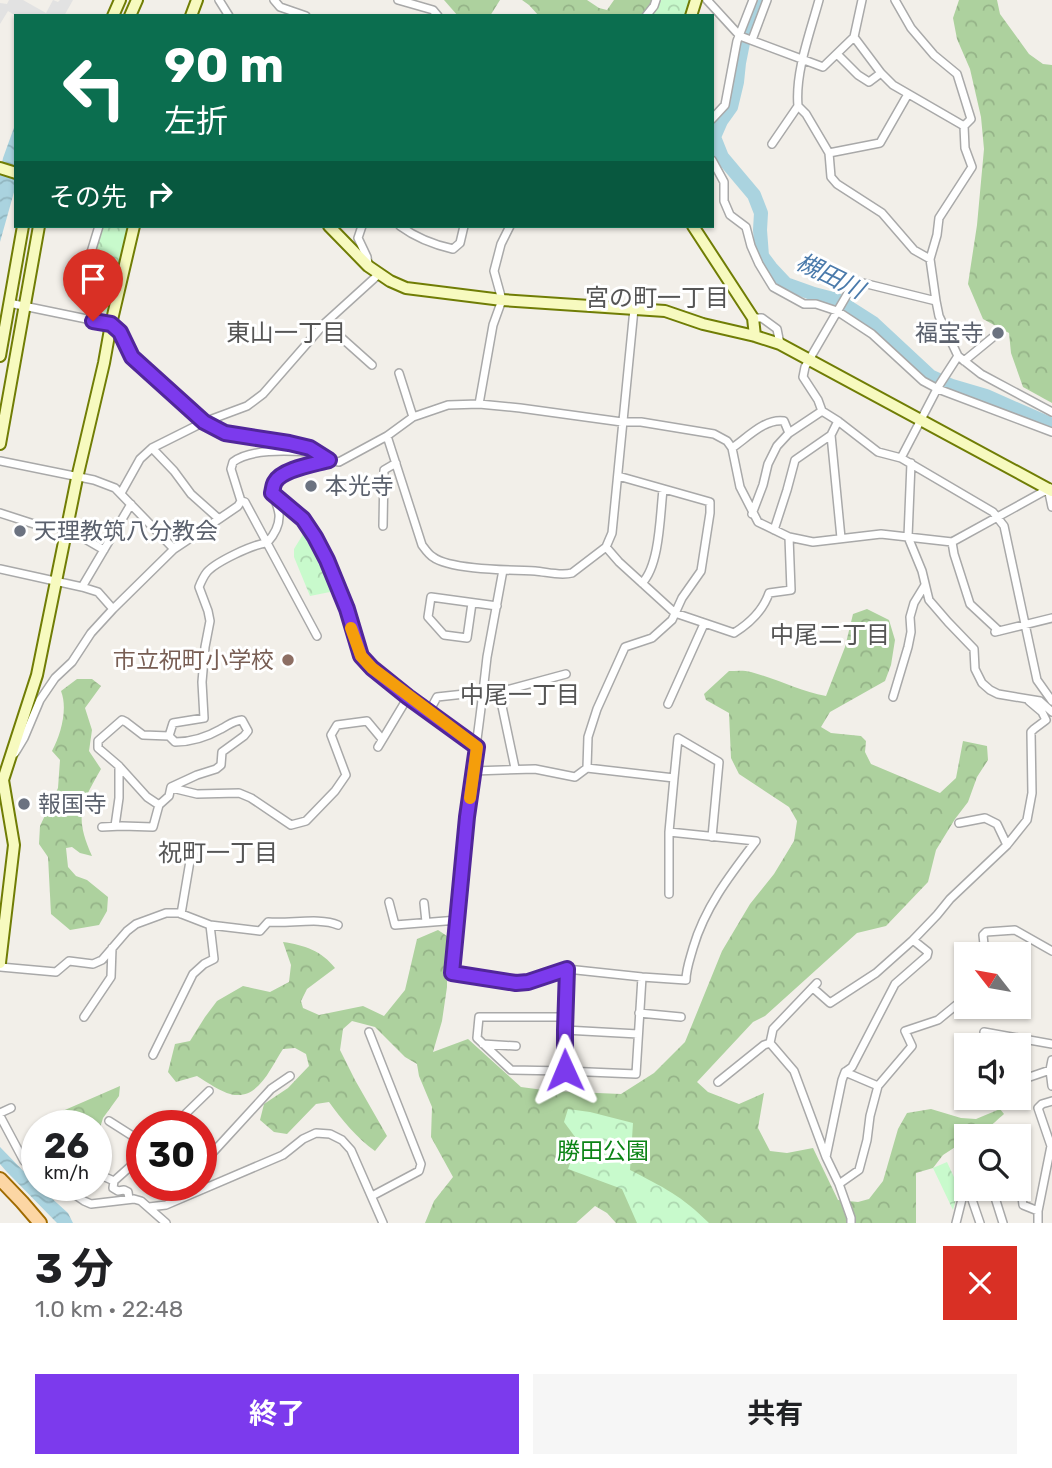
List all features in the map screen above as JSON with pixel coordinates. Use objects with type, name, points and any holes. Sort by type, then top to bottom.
[{"type":"main road","points":[[0,1179],[40,1223]]},
{"type":"street","points":[[274,0],[280,6],[301,14]]},
{"type":"street","points":[[398,0],[433,10],[436,14]]},
{"type":"street","points":[[707,0],[740,36],[823,68],[854,37],[862,0]]},
{"type":"street","points":[[714,117],[725,105],[737,41],[753,0]]},
{"type":"street","points":[[750,40],[767,0]]},
{"type":"street","points":[[772,144],[798,106],[797,86],[819,0]]},
{"type":"street","points":[[895,0],[911,28],[934,55],[957,74],[971,119],[964,127],[965,148],[971,167],[939,218],[930,259],[939,316],[961,358],[981,374],[1052,412]]},
{"type":"street","points":[[854,37],[881,74],[893,85],[964,127]]},
{"type":"street","points":[[837,54],[869,82],[881,74]]},
{"type":"street","points":[[829,153],[880,143],[908,94]]},
{"type":"street","points":[[798,106],[812,122],[829,153],[831,177],[837,184],[883,213],[914,250],[930,259]]},
{"type":"street","points":[[714,164],[724,182],[724,201],[730,215],[746,227],[758,264],[773,287],[804,304],[840,305],[923,381],[1052,432]]},
{"type":"street","points":[[0,356],[23,228]]},
{"type":"street","points":[[0,444],[39,228]]},
{"type":"street","points":[[93,321],[103,276],[85,272],[98,228]]},
{"type":"street","points":[[134,228],[55,581],[37,675],[2,780],[3,798],[14,845],[3,911],[0,965],[56,972],[69,961],[93,964],[102,960],[136,924],[166,913],[181,914],[211,925],[260,931],[268,922],[317,920],[338,925]]},
{"type":"street","points":[[331,228],[368,266],[406,288],[502,300],[665,311],[780,344],[1051,488]]},
{"type":"street","points":[[361,228],[358,238],[368,266]]},
{"type":"street","points":[[403,228],[453,249],[460,243],[464,228]]},
{"type":"street","points":[[479,404],[493,325],[502,300],[494,271],[509,228]]},
{"type":"street","points":[[694,228],[753,318],[755,336]]},
{"type":"street","points":[[121,493],[140,459],[152,448],[204,422],[247,405],[263,394],[325,323],[379,274]]},
{"type":"street","points":[[936,302],[855,281],[805,367],[803,377],[818,400],[821,411],[878,452],[901,457],[998,517],[1004,526],[1037,680],[1052,701]]},
{"type":"street","points":[[9,303],[111,324],[120,332],[132,357],[204,422],[225,433],[310,448],[329,460]]},
{"type":"street","points":[[387,436],[422,545],[433,557],[451,564],[503,570],[565,575],[572,573],[606,547],[612,533],[634,309]]},
{"type":"street","points":[[111,324],[121,311]]},
{"type":"street","points":[[753,318],[762,318],[777,329],[780,344]]},
{"type":"street","points":[[325,323],[372,365]]},
{"type":"street","points":[[901,457],[944,378],[961,358],[992,338]]},
{"type":"street","points":[[399,373],[413,417]]},
{"type":"street","points":[[169,736],[173,723],[204,718],[202,682],[210,621],[199,587],[205,574],[213,567],[251,546],[267,543],[274,536],[279,514],[272,493],[273,483],[281,475],[295,469],[329,460],[339,461],[387,436],[413,417],[448,405],[479,404],[641,422],[714,434],[727,441],[732,448],[737,478],[758,522],[789,537],[813,542],[881,534],[952,542],[1051,488]]},
{"type":"street","points":[[752,513],[768,464],[777,446],[789,433],[821,411]]},
{"type":"street","points":[[732,448],[769,422],[784,421],[789,433]]},
{"type":"street","points":[[774,530],[795,460],[831,435],[838,421]]},
{"type":"street","points":[[831,435],[841,538]]},
{"type":"street","points":[[152,448],[191,494],[219,519]]},
{"type":"street","points":[[9,762],[24,738],[40,700],[55,678],[72,662],[91,633],[174,549],[238,506],[241,501],[232,469],[233,462],[238,457],[253,454],[316,453]]},
{"type":"street","points":[[0,461],[105,484],[121,493],[174,549]]},
{"type":"street","points":[[383,526],[384,470],[396,463]]},
{"type":"street","points":[[911,463],[908,537],[922,571],[929,600],[948,622],[971,642],[975,669],[990,690],[1040,702],[1052,712]]},
{"type":"street","points":[[587,768],[588,737],[597,709],[625,648],[652,638],[671,620],[682,598],[701,571],[710,502],[618,476]]},
{"type":"street","points":[[1051,488],[1052,506]]},
{"type":"street","points":[[642,583],[648,577],[657,545],[663,489]]},
{"type":"street","points":[[272,493],[303,519],[315,537],[347,609],[361,656],[408,697],[477,747]]},
{"type":"street","points":[[241,501],[246,502],[317,636]]},
{"type":"street","points":[[82,587],[131,504]]},
{"type":"street","points":[[0,513],[37,525],[68,529],[104,550]]},
{"type":"street","points":[[606,547],[675,613],[734,634],[758,614],[769,593],[791,590],[789,537]]},
{"type":"street","points":[[952,542],[970,604],[997,631],[1052,618]]},
{"type":"street","points":[[0,569],[98,592],[113,609]]},
{"type":"street","points":[[503,570],[487,657],[452,973],[516,983],[528,982],[567,969],[686,980],[686,971],[699,928],[707,912],[726,880],[756,841],[669,832]]},
{"type":"street","points":[[893,697],[908,648],[914,603],[925,585]]},
{"type":"street","points":[[472,603],[467,638],[444,635],[428,617],[431,597],[497,606]]},
{"type":"street","points":[[668,704],[704,624]]},
{"type":"street","points":[[429,712],[437,697],[499,692],[566,674]]},
{"type":"street","points":[[499,692],[515,768]]},
{"type":"street","points":[[378,747],[408,697]]},
{"type":"street","points":[[770,1043],[773,1029],[815,986],[830,1003],[876,974],[914,940],[950,899],[1007,845],[1027,820],[1032,793],[1031,732],[1046,720],[1042,712],[1029,701]]},
{"type":"street","points":[[102,827],[153,827],[159,805],[169,796],[171,788],[221,765],[222,752],[248,731],[242,720],[232,721],[222,729],[199,738],[175,742],[169,736],[142,735],[122,720],[98,741],[98,748],[119,766],[147,797],[159,805]]},
{"type":"street","points":[[171,788],[197,793],[239,793],[291,825],[306,821],[335,791],[346,775],[331,735],[337,725],[367,721],[382,739]]},
{"type":"street","points":[[669,894],[669,832],[678,738],[719,762],[712,837]]},
{"type":"street","points":[[115,826],[119,798],[119,766]]},
{"type":"street","points":[[473,771],[536,769],[575,777],[587,768],[674,778]]},
{"type":"street","points":[[959,823],[985,818],[997,824],[1007,845]]},
{"type":"street","points":[[181,914],[190,861],[195,849]]},
{"type":"street","points":[[389,902],[395,925],[458,920]]},
{"type":"street","points":[[424,903],[426,922]]},
{"type":"street","points":[[153,1055],[192,974],[214,959],[211,925]]},
{"type":"street","points":[[984,942],[983,935],[986,932],[1015,930],[1052,951]]},
{"type":"street","points":[[826,1157],[845,1072],[852,1067],[895,984],[927,956],[928,952],[914,940]]},
{"type":"street","points":[[84,1017],[111,977],[113,947]]},
{"type":"street","points":[[565,1070],[567,969]]},
{"type":"street","points":[[566,1017],[479,1017],[477,1038],[511,1070],[635,1074],[642,977]]},
{"type":"street","points":[[839,1184],[859,1170],[878,1086],[912,1046],[905,1031],[938,1020],[954,1007]]},
{"type":"street","points":[[639,1013],[681,1017]]},
{"type":"street","points":[[565,1030],[638,1034]]},
{"type":"street","points":[[369,1032],[421,1164],[419,1171],[372,1196]]},
{"type":"street","points":[[984,1032],[1052,1044]]},
{"type":"street","points":[[718,1082],[770,1043]]},
{"type":"street","points":[[770,1043],[794,1070],[826,1157],[839,1184],[851,1223]]},
{"type":"street","points":[[482,1044],[516,1046]]},
{"type":"street","points":[[1052,1060],[1052,1086]]},
{"type":"street","points":[[1031,1077],[1050,1070]]},
{"type":"street","points":[[845,1072],[878,1086]]},
{"type":"street","points":[[217,1148],[271,1089],[290,1076]]},
{"type":"street","points":[[189,1110],[209,1091]]},
{"type":"street","points":[[1038,1223],[1051,1146],[1038,1108],[1052,1101]]},
{"type":"street","points":[[11,1108],[0,1114],[21,1155]]},
{"type":"street","points":[[217,1180],[283,1155],[303,1139],[316,1133],[330,1133],[351,1150],[383,1223]]},
{"type":"street","points":[[126,1170],[114,1181],[113,1188],[126,1191]]},
{"type":"street","points":[[83,1201],[92,1204],[126,1199]]},
{"type":"street","points":[[141,1201],[166,1223]]},
{"type":"street","points":[[149,1207],[166,1205],[173,1201]]},
{"type":"street","points":[[956,1223],[962,1201]]},
{"type":"street","points":[[972,1201],[980,1223]]},
{"type":"street","points":[[996,1201],[1003,1223]]},
{"type":"street","points":[[1023,1201],[1023,1205],[1038,1211]]},
{"type":"green space","points":[[444,0],[500,0],[491,14],[456,14]]},
{"type":"green space","points":[[522,0],[587,0],[607,10],[614,0],[653,0],[659,6],[689,0],[672,14],[537,14]]},
{"type":"green space","points":[[660,0],[692,0],[688,14],[651,14]]},
{"type":"green space","points":[[959,0],[997,0],[1000,14],[1029,54],[1043,64],[1052,65],[1052,403],[1023,387],[1011,353],[1009,333],[983,319],[968,284],[984,149],[981,117],[970,69],[957,39],[953,18]]},
{"type":"green space","points":[[100,228],[129,228],[110,314],[99,310],[107,275],[87,271]]},
{"type":"green space","points":[[305,531],[325,565],[335,591],[310,596],[294,557],[294,549]]},
{"type":"green space","points":[[867,609],[889,620],[895,640],[891,665],[885,681],[830,712],[821,727],[831,733],[861,736],[866,741],[865,752],[871,764],[940,793],[956,778],[963,741],[987,746],[988,760],[977,777],[968,802],[936,850],[928,882],[886,926],[857,933],[765,1016],[753,1022],[697,1082],[708,1092],[739,1104],[764,1093],[758,1128],[770,1151],[787,1153],[813,1148],[838,1200],[858,1202],[869,1199],[883,1181],[898,1129],[907,1113],[931,1109],[961,1118],[976,1119],[1001,1110],[1004,1114],[993,1124],[954,1124],[954,1148],[943,1155],[933,1168],[916,1173],[916,1223],[616,1223],[607,1213],[595,1206],[576,1223],[425,1223],[434,1201],[453,1177],[431,1137],[432,1107],[417,1064],[405,1057],[375,1027],[352,1021],[343,1029],[340,1050],[387,1136],[375,1151],[350,1128],[329,1102],[316,1104],[287,1134],[274,1132],[260,1120],[264,1104],[288,1088],[309,1066],[306,1054],[295,1048],[283,1049],[265,1078],[246,1094],[228,1093],[197,1076],[176,1082],[168,1072],[175,1044],[190,1041],[217,1001],[243,986],[270,992],[289,982],[291,965],[283,942],[312,950],[335,968],[307,989],[301,1001],[303,1008],[319,1015],[363,1006],[384,1016],[405,990],[417,939],[438,930],[447,936],[447,987],[442,1021],[433,1052],[468,1039],[521,1087],[551,1091],[621,1094],[654,1073],[685,1042],[722,951],[750,904],[774,874],[794,841],[797,821],[789,807],[739,774],[731,758],[729,713],[706,700],[704,694],[729,671],[740,671],[751,672],[826,696],[845,647],[853,614]]},
{"type":"green space","points":[[77,679],[92,679],[101,686],[85,708],[92,730],[89,751],[101,769],[82,811],[83,830],[92,856],[80,853],[72,847],[66,848],[68,867],[76,876],[87,880],[108,897],[107,911],[99,925],[70,930],[51,914],[48,857],[39,844],[40,826],[58,788],[60,760],[52,751],[62,721],[64,706],[61,691]]},
{"type":"green space","points":[[120,1086],[119,1096],[109,1110],[65,1110]]},
{"type":"green space","name":"勝田公園","points":[[568,1109],[633,1123],[630,1170],[681,1199],[709,1223],[637,1223],[622,1189],[568,1169],[578,1141],[564,1122]]},
{"type":"green space","points":[[947,1162],[954,1177],[955,1201],[953,1210],[933,1168]]},
{"type":"shaded area","points":[[9,0],[23,0],[46,13],[53,0],[73,0],[65,14],[14,15],[8,11],[0,24],[0,3],[7,4]]},
{"type":"water","points":[[14,128],[14,192],[0,242],[0,173]]},
{"type":"water","points":[[0,1147],[21,1169],[21,1186],[6,1171],[0,1164]]},
{"type":"water","points":[[35,1201],[55,1201],[68,1213],[73,1223],[57,1223]]},
{"type":"waterway","name":"槻田川","points":[[762,0],[743,43],[731,107],[714,137],[722,157],[754,195],[761,213],[762,256],[786,284],[837,300],[873,323],[930,376],[986,396],[1052,425]]},
{"type":"slow traffic","points":[[351,628],[361,656],[372,668],[477,747],[470,798]]},
{"type":"place","name":"福宝寺","points":[[998,333]]},
{"type":"place","name":"本光寺","points":[[311,486]]},
{"type":"place","name":"天理教筑八分教会","points":[[20,531]]},
{"type":"place","name":"市立祝町小学校","points":[[288,660]]},
{"type":"place","name":"報国寺","points":[[24,804]]},
{"type":"district","name":"宮の町一丁目","points":[[657,298]]},
{"type":"district","name":"東山一丁目","points":[[286,333]]},
{"type":"district","name":"中尾二丁目","points":[[830,635]]},
{"type":"district","name":"中尾一丁目","points":[[520,695]]},
{"type":"district","name":"祝町一丁目","points":[[218,853]]},
{"type":"route","points":[[93,321],[111,324],[120,332],[132,357],[204,422],[225,433],[310,448],[329,460],[281,475],[273,483],[272,493],[303,519],[315,537],[347,609],[361,656],[408,697],[477,747],[467,817],[452,973],[516,983],[528,982],[567,969],[565,1070]]}]
